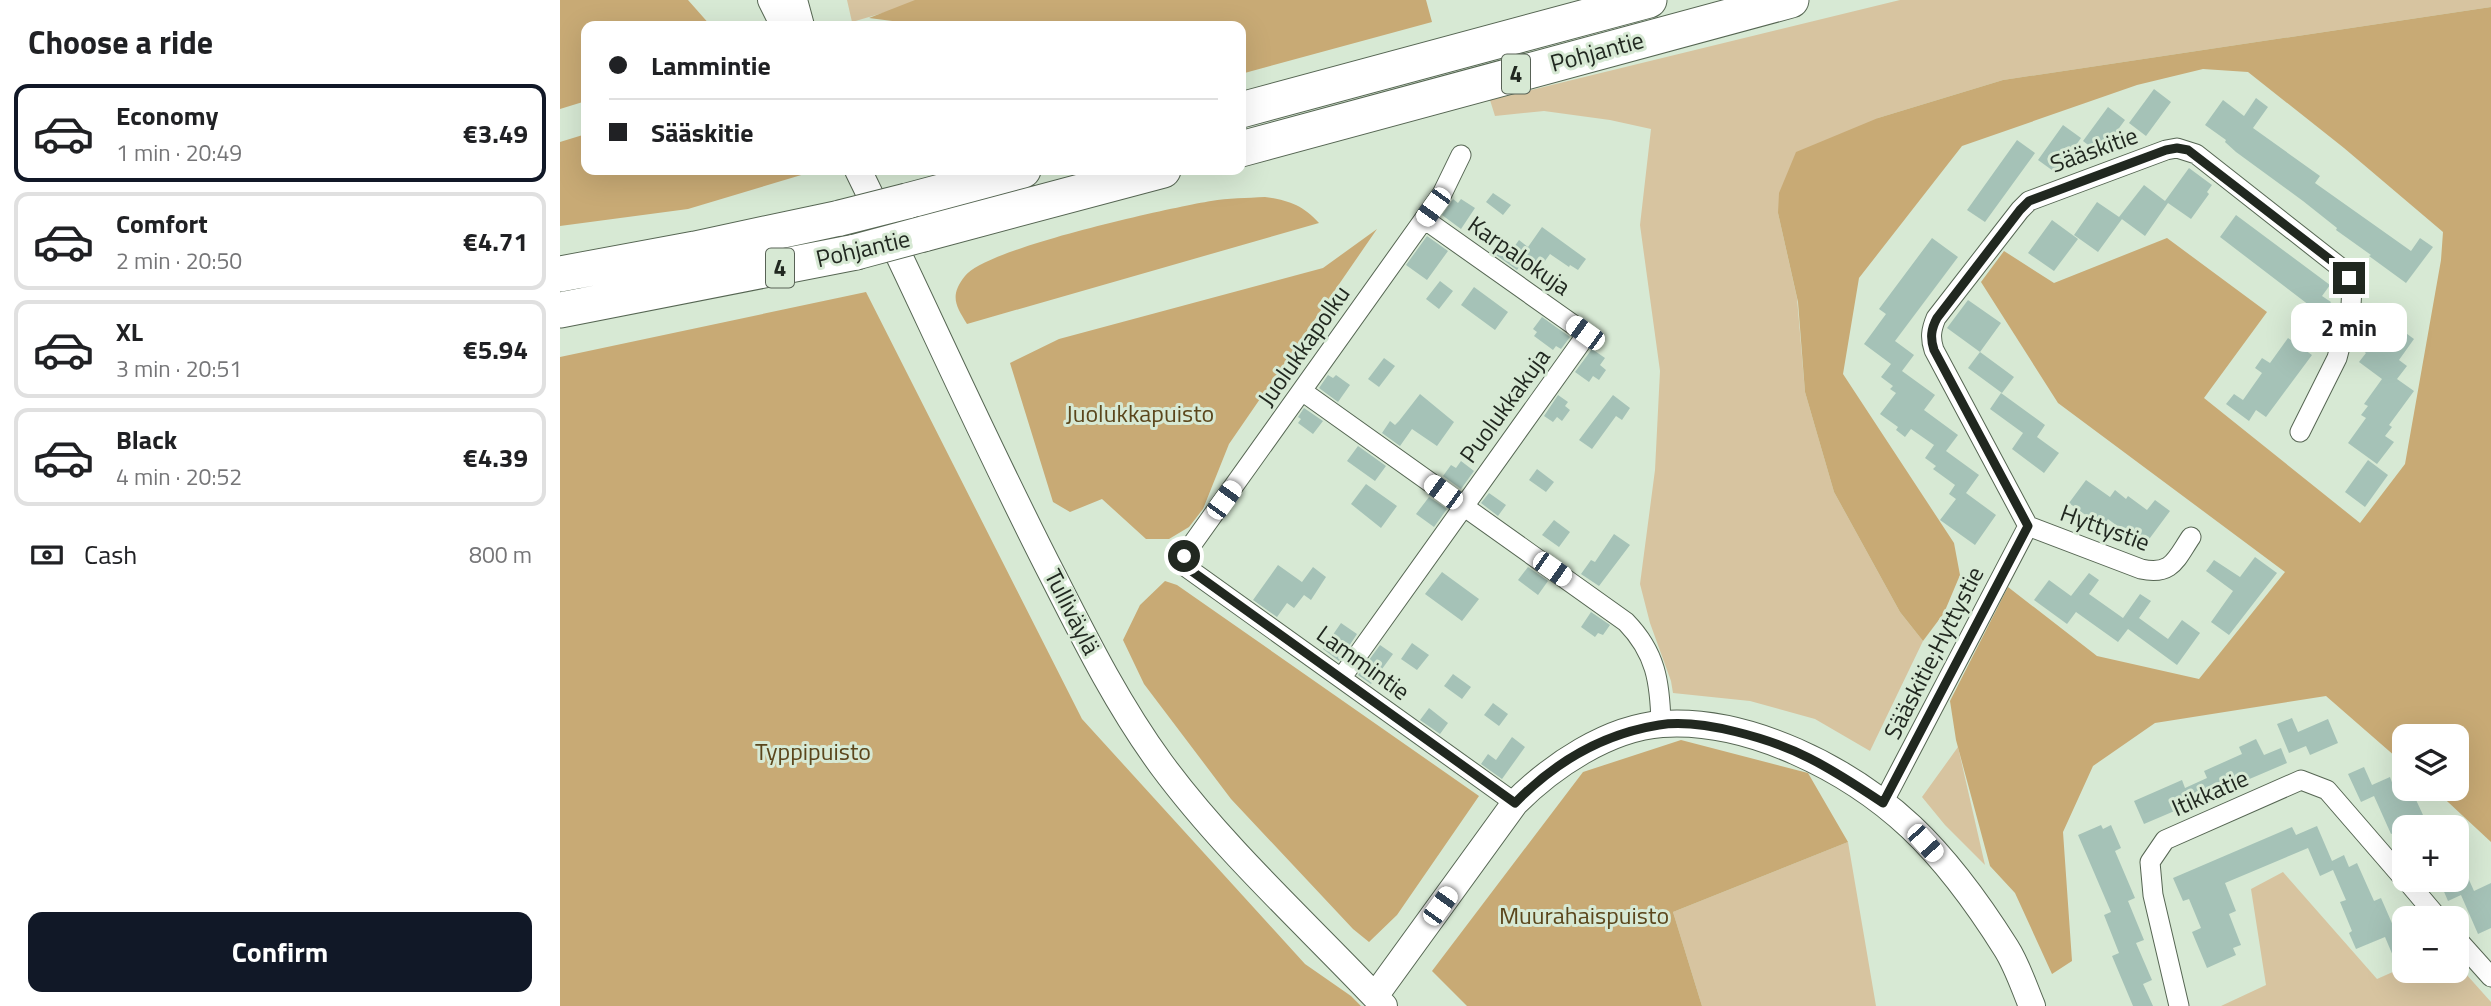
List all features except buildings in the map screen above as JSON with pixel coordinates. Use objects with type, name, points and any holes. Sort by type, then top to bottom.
[{"type":"highway","name":"Pohjantie","points":[[1246,109],[1649,0]]},
{"type":"highway","name":"Pohjantie","points":[[1246,148],[1791,0]]},
{"type":"highway","name":"Pohjantie","points":[[560,274],[840,218],[1004,175]]},
{"type":"highway","name":"Pohjantie","points":[[560,310],[704,284],[856,252],[1144,175]]},
{"type":"highway","points":[[560,258],[695,249]]},
{"type":"highway","points":[[560,318],[704,284]]},
{"type":"main road","points":[[771,0],[782,21]]},
{"type":"main road","points":[[794,0],[800,21]]},
{"type":"main road","name":"Tulliväylä","points":[[860,175],[1008,490],[1112,690],[1162,764],[1208,821],[1379,1001]]},
{"type":"main road","points":[[1379,1001],[1515,803],[1535,782],[1596,744],[1661,724],[1704,726],[1772,742],[1809,758],[1883,803],[1912,828],[1952,872],[2007,950],[2032,1006]]},
{"type":"street","name":"Sääskitie","points":[[2028,526],[1934,350],[1932,328],[2029,201],[2166,150],[2177,148],[2196,154],[2341,268],[2349,278],[2352,289],[2351,305],[2337,358],[2300,432]]},
{"type":"street","name":"Juolukkapolku","points":[[1183,562],[1193,543],[1442,194],[1461,155]]},
{"type":"street","name":"Karpalokuja","points":[[1424,219],[1585,333]]},
{"type":"street","name":"Puolukkakuja","points":[[1342,677],[1582,341],[1585,333]]},
{"type":"street","points":[[1302,391],[1626,622],[1641,637],[1658,682],[1661,724]]},
{"type":"street","name":"Hyttystie","points":[[2028,526],[2154,572],[2165,570],[2174,563],[2191,537]]},
{"type":"street","name":"Sääskitie;Hyttystie","points":[[1883,803],[2028,526]]},
{"type":"street","name":"Lammintie","points":[[1183,562],[1186,567],[1515,803]]},
{"type":"street","name":"Itikkatie","points":[[2179,1006],[2153,895],[2150,862],[2165,840],[2301,780],[2327,790],[2392,865]]},
{"type":"street","name":"Itikkatie","points":[[2415,892],[2428,906]]},
{"type":"street","points":[[2469,952],[2491,977]]},
{"type":"shaded area","points":[[847,0],[927,0],[855,21],[852,21]]},
{"type":"shaded area","points":[[1900,0],[2491,0],[2491,7],[2003,80],[1878,118],[1778,213],[1797,298],[1805,392],[1834,492],[1900,612],[1923,641],[1870,751],[1815,719],[1750,701],[1673,693],[1640,584],[1655,470],[1660,371],[1640,225],[1651,129],[1544,111],[1495,116],[1490,100]]},
{"type":"shaded area","points":[[1958,747],[1985,865],[1945,825],[1922,797]]},
{"type":"shaded area","points":[[1848,842],[1876,1006],[1702,1006],[1673,912]]},
{"type":"shaded area","points":[[2283,872],[2377,979],[2392,972],[2392,983],[2469,983],[2469,977],[2491,1002],[2491,1006],[2221,1006],[2266,985],[2251,889]]},
{"type":"green space","points":[[560,0],[688,0],[707,21],[581,21],[581,103],[560,109]]},
{"type":"green space","points":[[915,0],[1426,0],[1432,22],[1246,73],[1246,21],[892,21],[869,18]]},
{"type":"green space","points":[[2491,7],[2491,842],[2469,822],[2469,815],[2462,815],[2447,801],[2469,801],[2469,724],[2392,724],[2392,754],[2326,696],[2155,723],[2093,766],[2063,832],[2072,961],[2052,974],[2015,893],[1990,866],[1956,740],[1950,701],[2008,587],[2097,656],[2199,679],[2285,572],[2058,403],[1981,282],[2004,251],[2054,283],[2167,238],[2267,312],[2204,398],[2360,523],[2405,464],[2441,260],[2443,232],[2344,148],[2248,72],[2203,69],[2137,85],[1962,146],[1859,278],[1843,374],[1954,543],[1960,575],[1944,613],[1923,641],[1900,612],[1834,492],[1805,392],[1798,302],[1778,213],[1779,193],[1796,152],[1878,118],[2003,80]]},
{"type":"green space","points":[[581,136],[581,175],[801,175],[688,209],[560,226],[560,142]]},
{"type":"green space","points":[[1265,197],[1295,204],[1319,223],[967,324],[957,306],[957,289],[965,276],[980,265],[1006,253],[1158,212],[1217,200]]},
{"type":"green space","name":"Juolukkapuisto","points":[[1377,229],[1229,444],[1203,509],[1189,527],[1169,539],[1146,539],[1102,499],[1070,512],[1053,502],[1010,363],[1059,339],[1323,268]]},
{"type":"green space","name":"Typpipuisto","points":[[866,292],[1082,719],[1305,964],[1361,1006],[560,1006],[560,357]]},
{"type":"green space","points":[[1165,581],[1177,585],[1479,796],[1397,915],[1369,942],[1353,929],[1231,799],[1144,684],[1123,640],[1140,605]]},
{"type":"green space","name":"Muurahaispuisto","points":[[1681,740],[1808,773],[1848,842],[1673,912],[1702,1006],[1467,1006],[1432,971],[1583,772]]},
{"type":"route","points":[[1184,556],[1186,567],[1515,803],[1535,782],[1563,762],[1596,744],[1661,724],[1704,726],[1772,742],[1809,758],[1883,803],[2028,526],[1931,340],[1932,328],[1937,318],[2020,210],[2029,201],[2040,196],[2166,150],[2188,150],[2341,268],[2349,278]]}]
